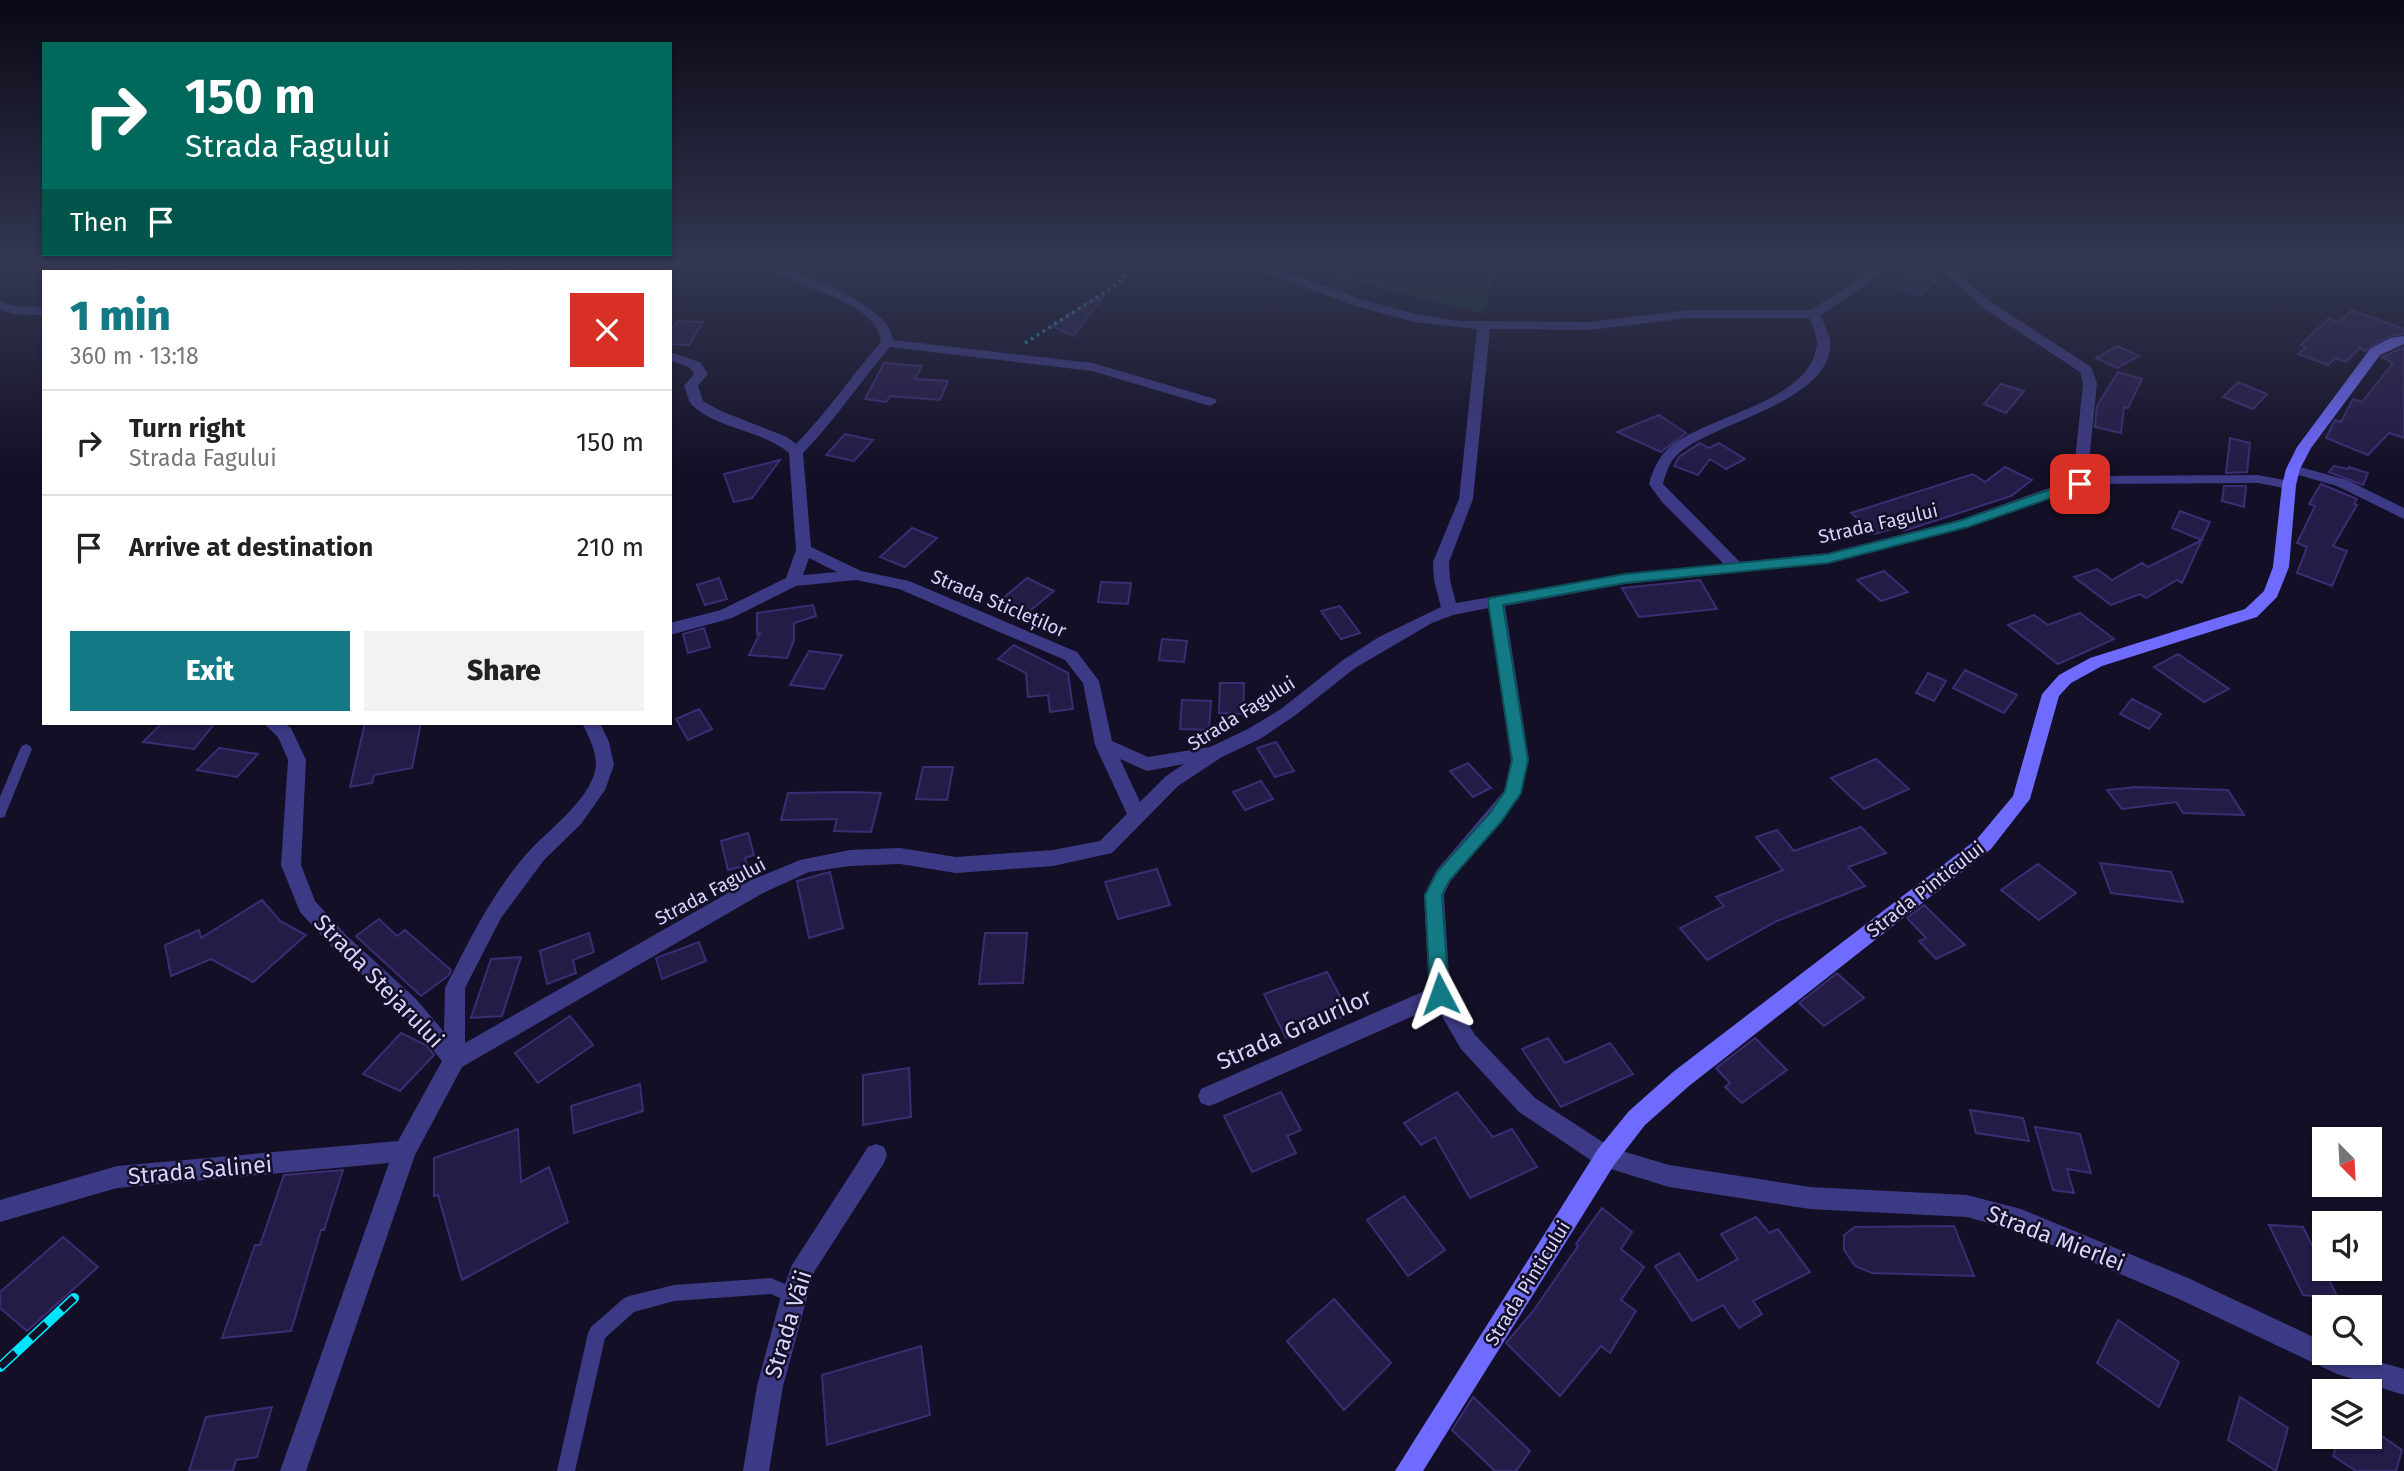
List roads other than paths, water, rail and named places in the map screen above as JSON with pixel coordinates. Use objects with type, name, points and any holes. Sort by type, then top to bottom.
[{"type":"main road","name":"Strada Pinticului","points":[[1408,1471],[1606,1157],[1637,1118],[1681,1079],[1984,844],[2021,799],[2051,694],[2065,679],[2096,662],[2251,613],[2270,593],[2281,567],[2291,477],[2304,447],[2375,352],[2395,341],[2404,340]]},
{"type":"street","points":[[796,452],[821,427],[854,381],[887,343],[886,334]]},
{"type":"street","points":[[1450,610],[1442,580],[1441,562],[1466,499],[1483,334]]},
{"type":"street","points":[[1735,566],[1667,499],[1656,484],[1663,461],[1677,447],[1777,400],[1810,376],[1821,358],[1824,334]]},
{"type":"street","points":[[2031,334],[2086,370],[2090,383],[2082,461],[2095,481]]},
{"type":"street","points":[[887,343],[1093,367],[1210,401]]},
{"type":"street","points":[[672,357],[695,365],[701,374],[691,386],[697,403],[716,414],[782,440],[796,452],[804,550],[793,581],[726,614],[672,628]]},
{"type":"street","name":"Strada Fagului","points":[[454,1060],[756,887],[807,865],[850,858],[900,856],[956,865],[1053,858],[1105,848],[1127,828],[1136,814],[1172,781],[1216,752],[1254,734],[1287,713],[1349,664],[1385,641],[1426,619],[1450,610],[1625,579],[1828,558],[1964,524],[2065,487],[2095,481],[2291,477],[2342,483],[2404,514]]},
{"type":"street","name":"Strada Sticleților","points":[[804,550],[857,575],[903,585],[1071,656],[1091,681],[1104,746],[1136,814]]},
{"type":"street","name":"Strada Sticleților","points":[[793,581],[857,575]]},
{"type":"street","points":[[1496,601],[1520,760],[1513,793],[1496,817],[1443,877],[1434,895],[1440,994],[1468,1042],[1527,1105],[1606,1157]]},
{"type":"street","name":"Strada Stejarului","points":[[275,725],[285,733],[297,760],[291,865],[307,906],[339,941],[409,1005],[454,1060],[405,1152],[293,1471]]},
{"type":"street","points":[[454,1060],[455,988],[494,912],[537,855],[574,818],[596,790],[605,765],[600,742],[592,725]]},
{"type":"street","points":[[1104,746],[1147,764],[1216,752]]},
{"type":"street","name":"Strada Graurilor","points":[[1209,1096],[1440,994]]},
{"type":"street","name":"Strada Salinei","points":[[0,1211],[117,1177],[405,1152]]},
{"type":"street","name":"Strada Văii","points":[[756,1471],[770,1386],[793,1296],[804,1265],[876,1155]]},
{"type":"street","name":"Strada Mierlei","points":[[1606,1157],[1670,1176],[1750,1190],[1810,1198],[1967,1206],[2007,1217],[2188,1290],[2346,1365],[2404,1382]]},
{"type":"lane","points":[[0,813],[26,749]]},
{"type":"lane","points":[[566,1471],[597,1333],[629,1305],[674,1293],[771,1286],[793,1296]]},
{"type":"railway","points":[[0,1367],[74,1298]]}]
